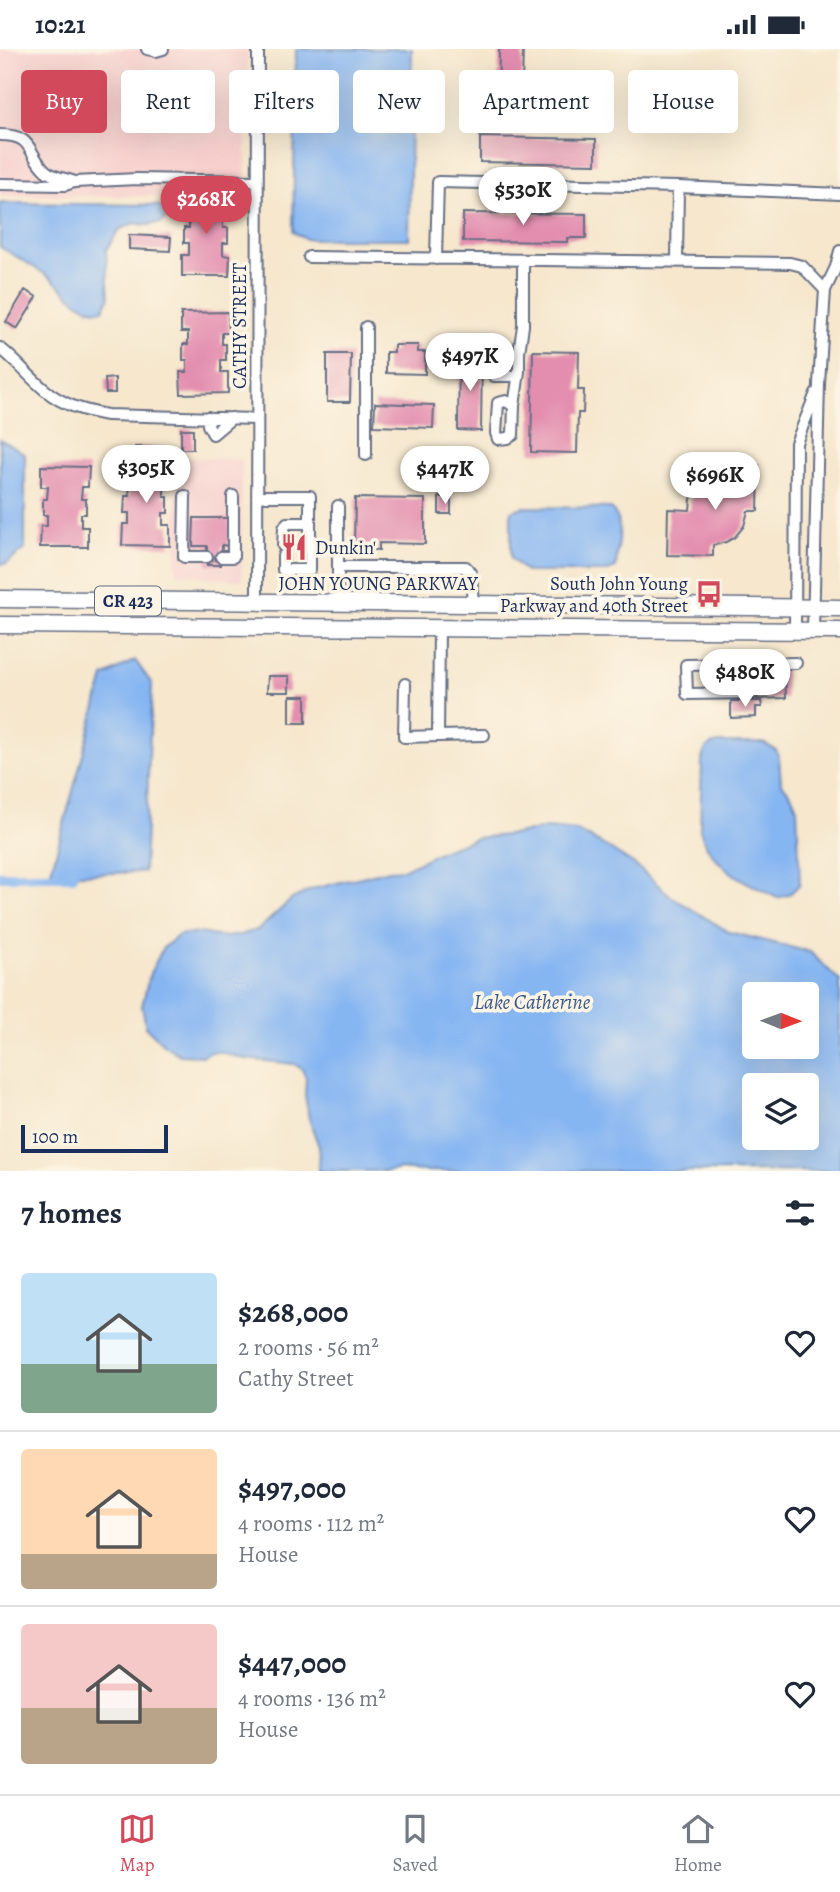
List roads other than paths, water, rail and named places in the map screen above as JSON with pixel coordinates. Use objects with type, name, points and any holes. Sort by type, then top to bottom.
[{"type":"highway","name":"JOHN YOUNG PARKWAY","points":[[0,599],[840,608]]},
{"type":"highway","points":[[189,627],[238,615],[257,603]]},
{"type":"highway","name":"CR 423","points":[[0,625],[840,631]]},
{"type":"street","points":[[148,49],[163,49]]},
{"type":"street","name":"CATHY STREET","points":[[257,603],[258,49]]},
{"type":"street","points":[[0,135],[21,139],[49,173],[74,182]]},
{"type":"street","points":[[0,184],[65,185],[74,182],[137,179],[257,181]]},
{"type":"street","points":[[436,259],[438,182],[678,187],[840,194]]},
{"type":"street","points":[[677,261],[678,187]]},
{"type":"street","points":[[813,631],[819,384],[825,290],[840,251]]},
{"type":"street","points":[[309,257],[790,263],[803,266],[825,290]]},
{"type":"street","points":[[514,406],[523,326],[523,260]]},
{"type":"street","points":[[366,327],[366,455]]},
{"type":"street","points":[[0,348],[44,390],[84,411],[107,415],[256,419]]},
{"type":"street","points":[[494,376],[518,376]]},
{"type":"street","points":[[795,631],[796,443],[819,384]]},
{"type":"street","points":[[208,417],[208,425],[213,434],[232,418]]},
{"type":"street","points":[[796,443],[818,443]]},
{"type":"street","points":[[185,496],[184,557],[207,557]]},
{"type":"street","points":[[221,557],[233,557],[233,496]]},
{"type":"street","points":[[257,496],[310,496],[310,523],[310,570],[283,570],[284,528],[287,523],[310,523]]},
{"type":"street","points":[[338,506],[338,604]]},
{"type":"street","points":[[338,567],[467,567],[471,574],[472,605]]},
{"type":"street","points":[[438,736],[439,628]]},
{"type":"street","points":[[752,664],[753,694],[687,694],[686,665],[796,663]]},
{"type":"street","points":[[405,684],[404,737],[484,736]]},
{"type":"water","points":[[296,49],[412,49],[412,70],[353,70],[353,133],[411,133],[409,239],[306,239],[293,232],[295,133],[339,133],[339,70],[296,70]]},
{"type":"water","points":[[0,203],[152,205],[166,207],[169,216],[161,223],[134,223],[119,230],[106,250],[109,298],[103,310],[94,310],[72,298],[48,276],[0,247]]},
{"type":"water","points":[[0,439],[25,454],[25,549],[6,564],[0,564]]},
{"type":"water","points":[[523,507],[610,508],[619,528],[616,568],[605,572],[526,572],[511,558],[511,511]]},
{"type":"water","points":[[135,660],[152,684],[144,872],[50,875],[104,677]]},
{"type":"water","points":[[718,743],[763,743],[776,750],[781,782],[797,808],[800,884],[790,894],[778,898],[742,880],[720,863],[704,842],[700,829],[702,760],[707,748]]},
{"type":"water","name":"Lake Catherine","points":[[547,828],[577,831],[636,866],[672,897],[729,932],[810,952],[840,981],[840,1171],[318,1171],[319,1147],[309,1119],[305,1095],[306,1078],[302,1069],[294,1064],[244,1059],[221,1052],[210,1052],[202,1056],[180,1055],[164,1045],[146,1027],[142,1006],[150,973],[163,948],[179,935],[199,933],[224,937],[259,929],[292,899],[313,889],[389,870],[405,869],[443,850],[476,838]]},
{"type":"waterway","points":[[0,876],[73,876]]},
{"type":"place","name":"Dunkin'","points":[[294,547]]},
{"type":"place","name":"South John Young Parkway and 40th Street","points":[[709,594]]}]
